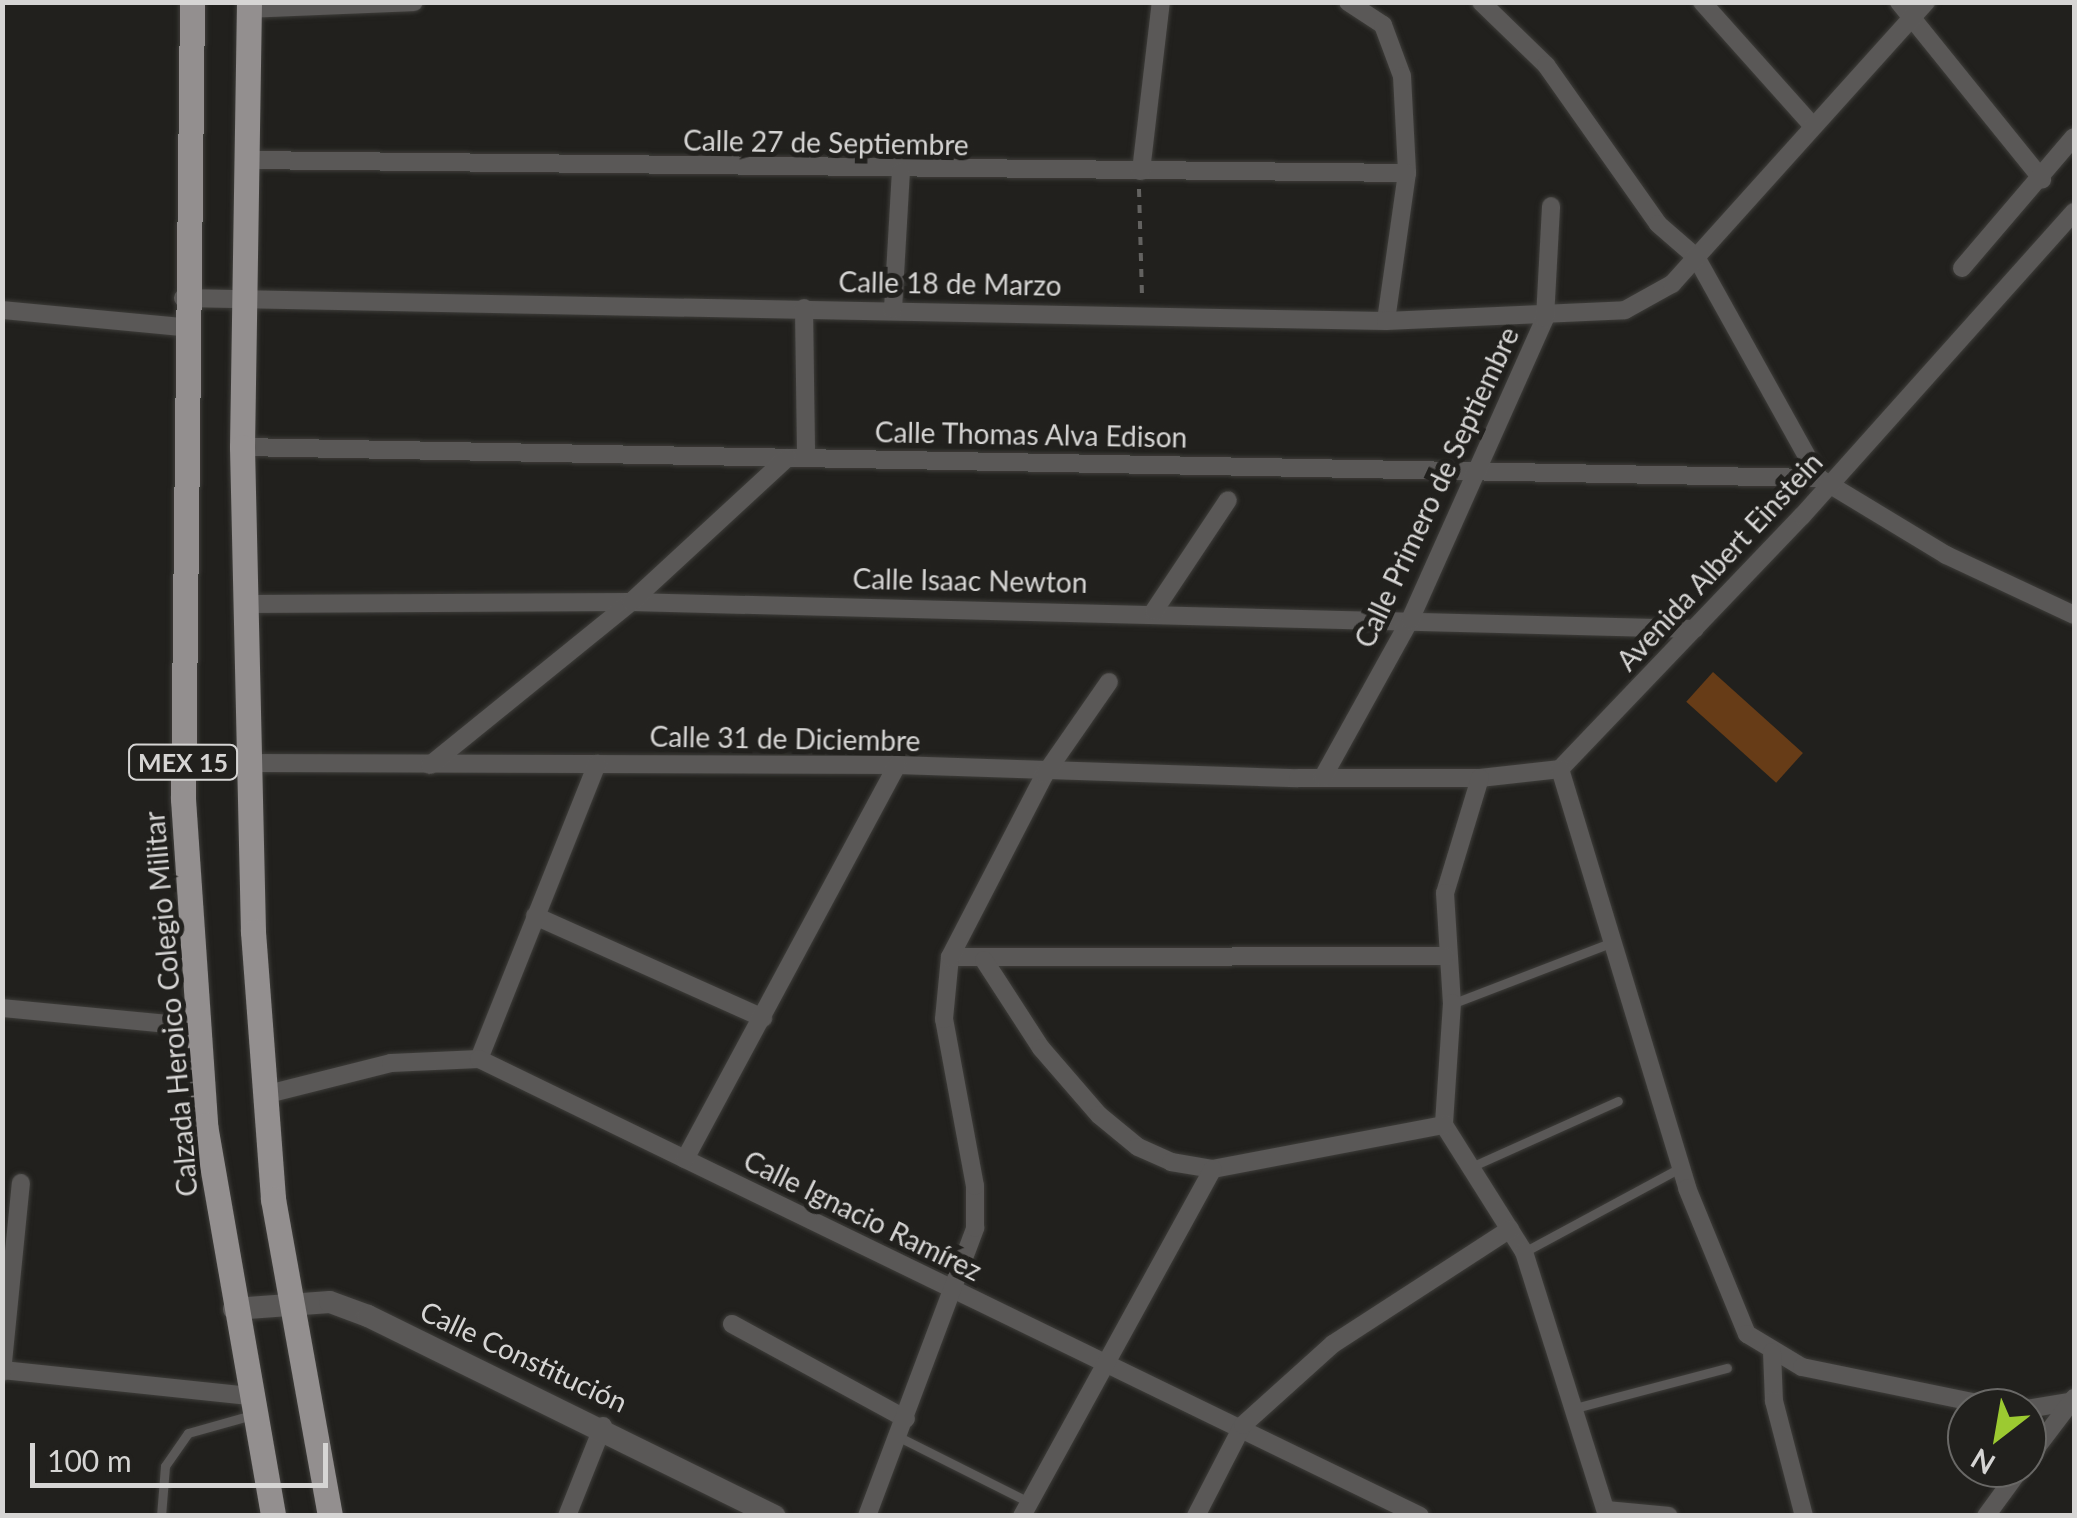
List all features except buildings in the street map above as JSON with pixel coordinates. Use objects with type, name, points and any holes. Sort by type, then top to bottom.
[{"type":"main road","name":"Calzada Heroico Colegio Militar","points":[[192,2],[183,298],[183,799],[198,1027],[234,1309],[272,1516]]},
{"type":"main road","name":"MEX 15","points":[[249,6],[242,446],[246,763],[264,1095],[288,1302],[330,1516]]},
{"type":"street","points":[[249,6],[414,2]]},
{"type":"street","points":[[1141,172],[1160,2]]},
{"type":"street","points":[[1348,2],[1368,12],[1396,49],[1407,173],[1386,321]]},
{"type":"street","points":[[1481,2],[1546,65],[1658,224],[1696,257],[1824,482],[1946,555],[2074,614]]},
{"type":"street","points":[[1702,2],[1812,126]]},
{"type":"street","points":[[1899,2],[2042,179]]},
{"type":"street","name":"Calle 18 de Marzo","points":[[183,298],[1386,321],[1545,318],[1650,301],[1696,257],[1926,2]]},
{"type":"street","points":[[1962,268],[2074,137]]},
{"type":"street","name":"Calle 27 de Septiembre","points":[[245,160],[901,172],[1407,173]]},
{"type":"street","points":[[893,310],[901,172]]},
{"type":"street","name":"Calle Primero de Septiembre","points":[[1323,777],[1410,620],[1545,318],[1551,206]]},
{"type":"street","name":"Avenida Albert Einstein","points":[[1560,769],[1695,629],[1824,482],[2074,212]]},
{"type":"street","points":[[430,765],[631,602],[796,458],[804,308]]},
{"type":"street","points":[[2,310],[183,327]]},
{"type":"street","name":"Calle Thomas Alva Edison","points":[[242,446],[1477,469],[1824,482]]},
{"type":"street","points":[[1154,612],[1228,500]]},
{"type":"street","name":"Calle Isaac Newton","points":[[244,604],[631,602],[1154,612],[1695,629]]},
{"type":"street","points":[[867,1516],[956,1290],[976,1212],[944,1019],[950,957],[1045,774],[1109,682]]},
{"type":"street","name":"Calle 31 de Diciembre","points":[[246,763],[897,765],[1045,774],[1323,777]]},
{"type":"street","points":[[479,1060],[598,764]]},
{"type":"street","points":[[685,1159],[897,765]]},
{"type":"street","points":[[1323,777],[1480,778],[1560,769],[1680,1168],[1747,1334],[1802,1367],[1947,1397]]},
{"type":"street","points":[[1480,778],[1452,852],[1445,956],[1452,1003],[1444,1126],[1524,1252],[1579,1407],[1608,1512],[1669,1516]]},
{"type":"street","points":[[534,916],[763,1018]]},
{"type":"street","points":[[950,957],[984,960],[1445,956]]},
{"type":"street","points":[[984,960],[1041,1048],[1118,1134],[1171,1162],[1213,1169],[1444,1126]]},
{"type":"street","points":[[2,1008],[198,1027]]},
{"type":"street","name":"Calle Ignacio Ramírez","points":[[264,1095],[391,1062],[479,1060],[1243,1425],[1420,1516]]},
{"type":"street","points":[[1026,1509],[1213,1169]]},
{"type":"street","points":[[21,1183],[3,1371],[250,1406]]},
{"type":"street","points":[[1196,1516],[1243,1425],[1333,1344],[1510,1229]]},
{"type":"street","name":"Calle Constitución","points":[[234,1309],[288,1302],[330,1302],[368,1316],[603,1426],[776,1516]]},
{"type":"street","points":[[732,1324],[903,1428]]},
{"type":"street","points":[[1772,1352],[1774,1402],[1804,1516]]},
{"type":"street","points":[[2047,1405],[2072,1400]]},
{"type":"street","points":[[2047,1433],[2072,1400]]},
{"type":"street","points":[[567,1516],[603,1426]]},
{"type":"street","points":[[1986,1516],[2006,1488]]},
{"type":"lane","points":[[1452,1003],[1610,943]]},
{"type":"lane","points":[[1471,1167],[1618,1101]]},
{"type":"lane","points":[[1524,1252],[1680,1168]]},
{"type":"lane","points":[[1579,1407],[1727,1368]]},
{"type":"lane","points":[[160,1516],[165,1466],[188,1433],[250,1406]]},
{"type":"lane","points":[[903,1428],[1026,1509]]},
{"type":"path","points":[[1141,172],[1135,218],[1144,314]]}]
